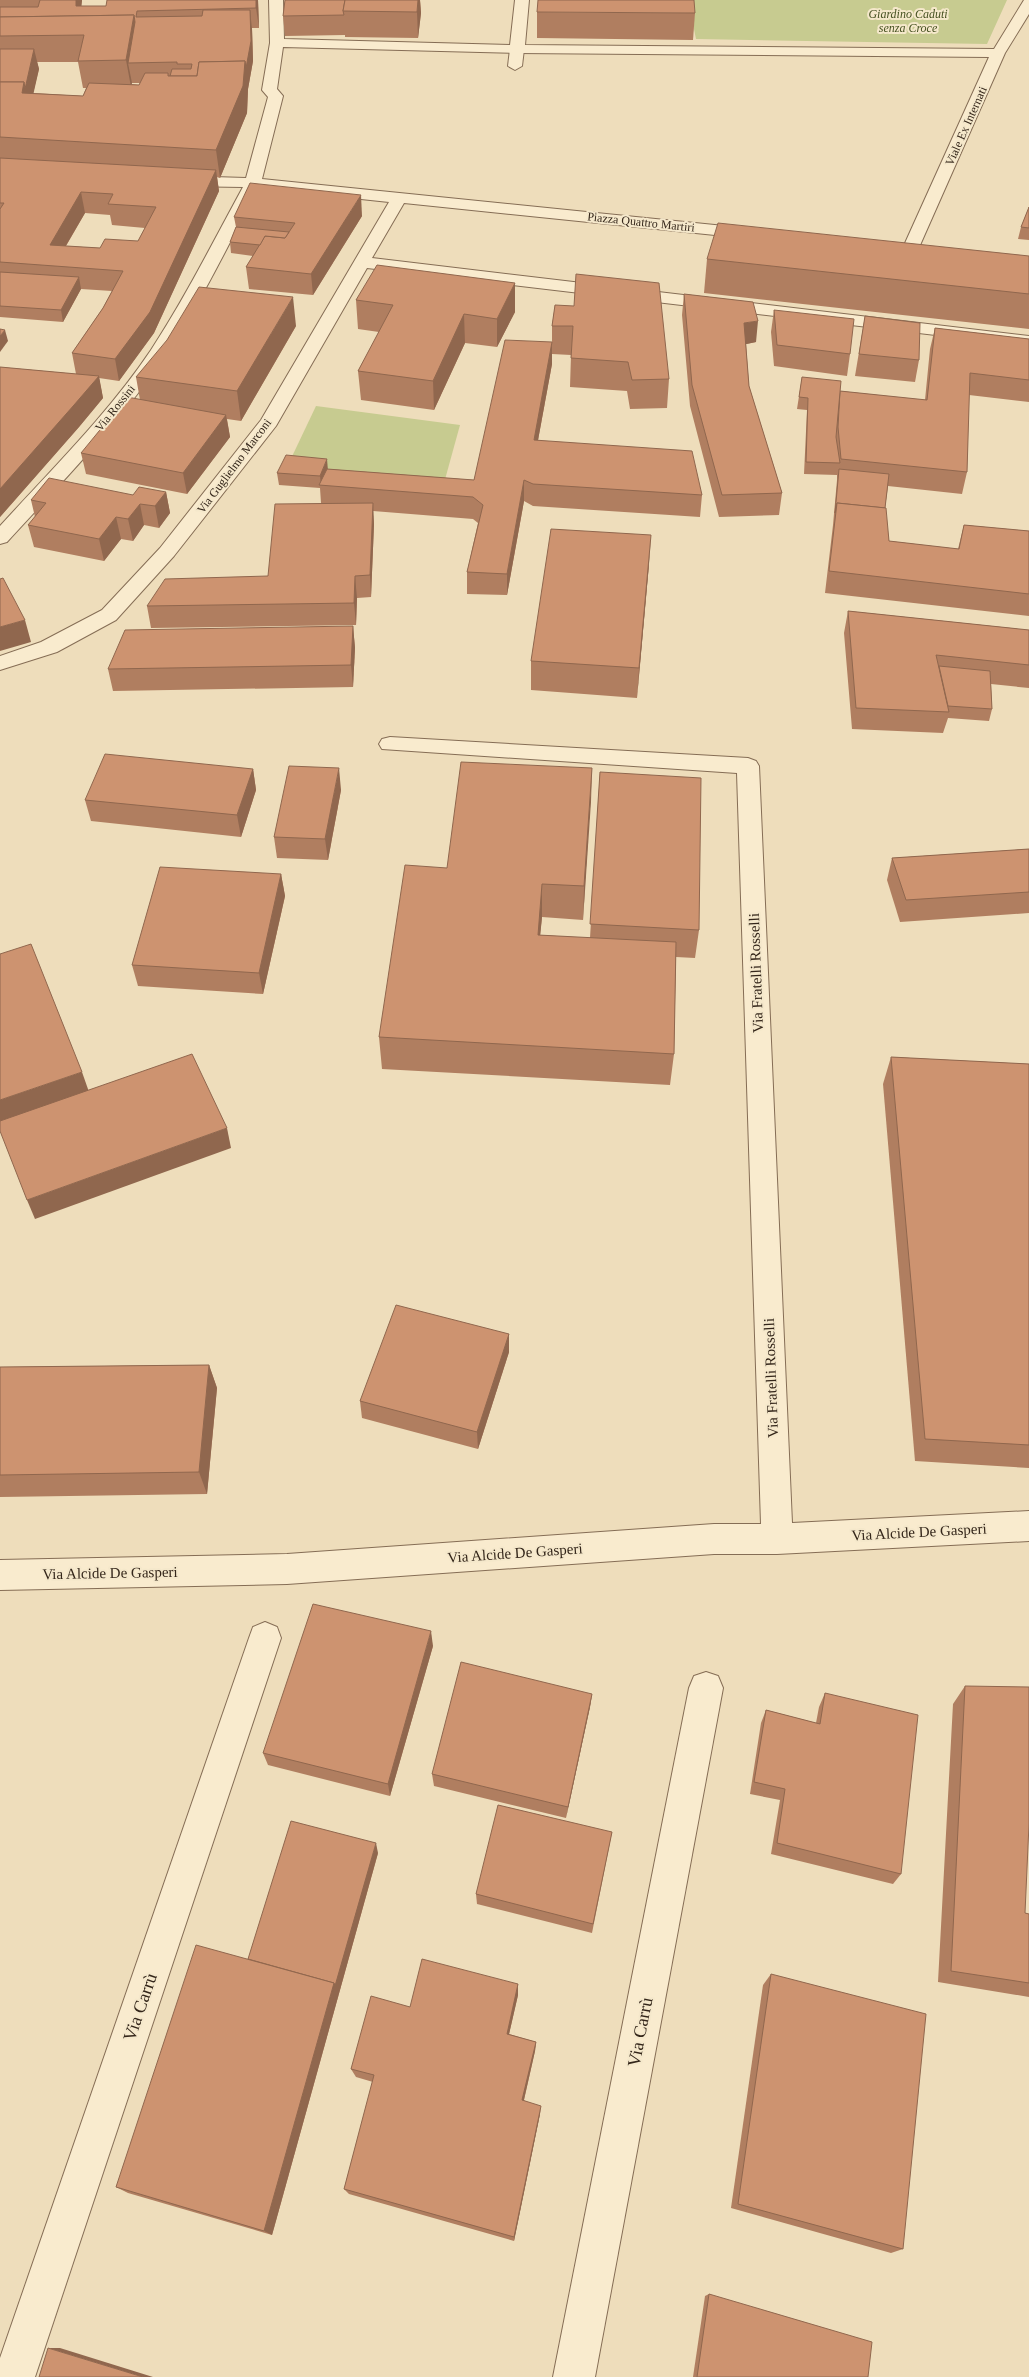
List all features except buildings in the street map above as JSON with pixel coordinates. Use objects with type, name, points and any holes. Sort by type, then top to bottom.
[{"type":"street","points":[[276,0],[277,43],[517,49],[998,52]]},
{"type":"street","points":[[515,66],[522,0]]},
{"type":"street","name":"Viale Ex Internati","points":[[909,252],[998,52],[1029,3]]},
{"type":"street","name":"Via Rossini","points":[[0,538],[102,425],[158,353],[192,297],[253,183],[276,96],[269,90],[277,43]]},
{"type":"street","name":"Piazza Quattro Martiri","points":[[165,180],[253,183],[770,236]]},
{"type":"street","name":"Via Guglielmo Marconi","points":[[0,663],[49,647],[109,615],[167,552],[269,422],[399,198]]},
{"type":"street","points":[[889,249],[927,254]]},
{"type":"street","points":[[362,262],[1029,341]]},
{"type":"street","name":"Via Fratelli Rosselli","points":[[390,744],[748,766],[777,1539]]},
{"type":"street","name":"Via Alcide De Gasperi","points":[[0,1575],[287,1569],[714,1539],[777,1539],[1029,1526]]},
{"type":"street","name":"Via Carrù","points":[[14,2377],[265,1638]]},
{"type":"street","name":"Via Carrù","points":[[574,2377],[706,1688]]},
{"type":"green space","name":"Giardino Caduti senza Croce","points":[[681,0],[1007,0],[987,44],[696,39],[693,24]]},
{"type":"green space","points":[[316,406],[460,425],[441,494],[287,467]]}]
